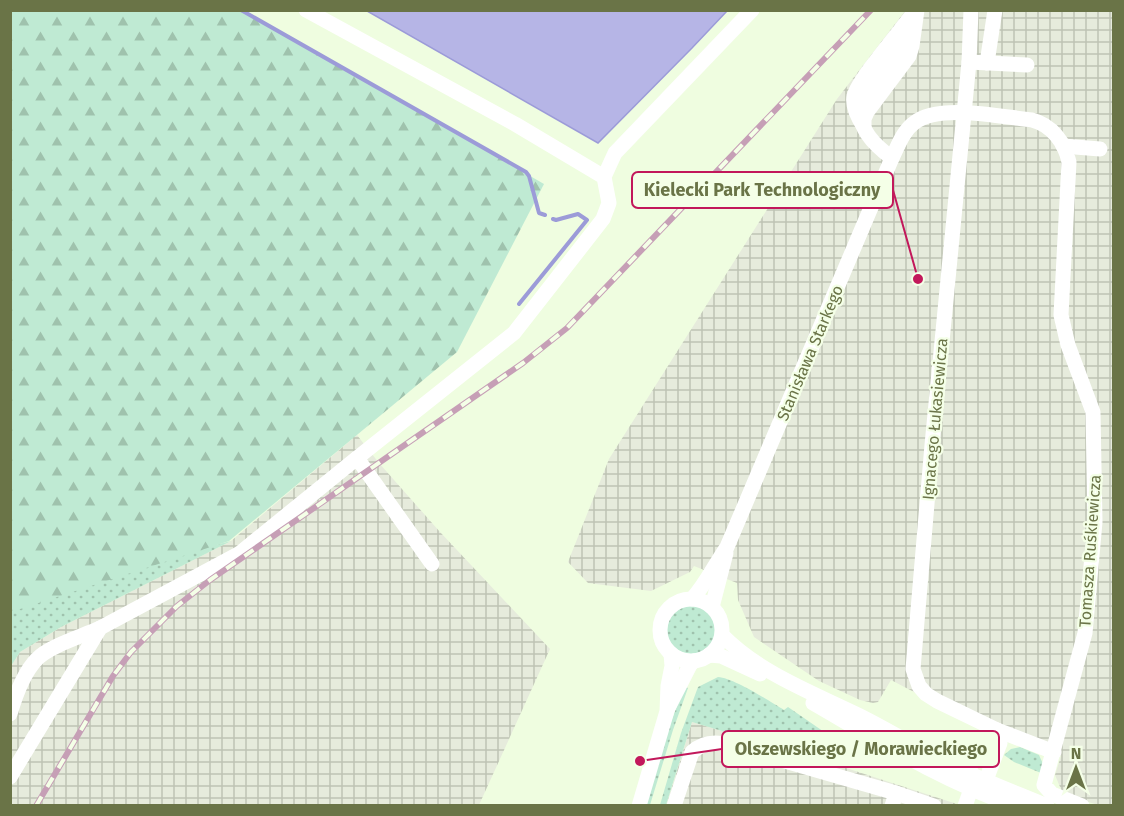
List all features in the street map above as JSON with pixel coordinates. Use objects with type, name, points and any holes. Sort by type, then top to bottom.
[{"type":"street","points":[[306,10],[515,124],[603,177]]},
{"type":"street","points":[[10,714],[15,696],[36,660],[45,653],[100,628],[240,553],[514,333],[603,219],[609,203],[603,177],[615,153],[752,10]]},
{"type":"street","points":[[864,127],[867,112],[909,56],[916,10]]},
{"type":"street","points":[[892,158],[872,141],[855,110],[855,95],[859,86],[916,10]]},
{"type":"street","name":"Ignacego Łukasiewicza","points":[[971,10],[969,62],[913,662],[915,677],[926,694],[997,730],[1054,752]]},
{"type":"street","points":[[987,63],[995,10]]},
{"type":"street","points":[[969,62],[1027,65]]},
{"type":"street","name":"Stanisława Starkego","points":[[727,547],[892,158],[908,129],[920,119],[938,112],[964,113]]},
{"type":"street","name":"Tomasza Ruśkiewicza","points":[[964,113],[1032,120],[1045,124],[1063,146],[1070,167],[1061,315],[1068,345],[1093,412],[1095,522],[1085,633],[1044,785],[1052,794],[1082,806]]},
{"type":"street","points":[[1063,146],[1100,149]]},
{"type":"street","points":[[357,458],[432,564]]},
{"type":"street","points":[[692,598],[704,584],[710,570],[727,547]]},
{"type":"street","points":[[712,607],[727,547]]},
{"type":"street","points":[[667,711],[672,661],[671,654],[661,639],[661,622],[666,611],[673,604],[682,600],[692,598],[712,607],[722,625],[722,635],[717,646],[709,655],[694,661],[682,660],[671,654]]},
{"type":"street","points":[[10,777],[100,628]]},
{"type":"street","points":[[722,635],[732,645],[778,675],[968,772],[1047,806]]},
{"type":"street","points":[[709,655],[721,656],[759,673],[918,763],[971,789],[1016,806]]},
{"type":"street","points":[[639,806],[667,711],[688,668],[694,661]]},
{"type":"street","points":[[965,806],[971,789],[968,772],[984,736],[997,730],[1000,743],[986,780],[971,789]]},
{"type":"street","points":[[674,806],[692,752],[698,747],[713,742],[720,742],[894,799],[934,806]]},
{"type":"shaded area","points":[[905,11],[1113,11],[1113,805],[1098,805],[1063,794],[1055,775],[1061,756],[958,715],[891,680],[878,702],[873,703],[860,700],[819,681],[754,637],[738,600],[737,583],[694,566],[690,572],[651,591],[588,583],[568,562],[609,459],[837,99]]},
{"type":"shaded area","points":[[357,435],[440,532],[550,649],[479,805],[11,806],[11,666],[20,652],[61,627],[231,541]]},
{"type":"shaded area","points":[[692,722],[846,768],[960,805],[666,806]]},
{"type":"green space","points":[[10,11],[243,11],[544,184],[457,352],[229,541],[11,612]]},
{"type":"green space","points":[[231,541],[61,627],[20,652],[11,666],[11,595]]},
{"type":"green space","points":[[686,604],[696,604],[709,611],[716,624],[716,634],[709,647],[696,654],[686,654],[677,650],[670,643],[666,634],[666,624],[670,615],[677,608]]},
{"type":"green space","points":[[718,677],[742,686],[784,710],[788,707],[830,736],[864,747],[864,751],[851,753],[846,768],[692,722],[666,805],[660,805],[681,733],[698,687]]},
{"type":"green space","points":[[684,687],[688,688],[650,805],[645,806],[668,730]]},
{"type":"green space","points":[[1020,747],[1039,755],[1043,764],[1041,773],[1014,762],[1004,755],[1011,749]]},
{"type":"water","points":[[367,11],[727,11],[598,143]]},
{"type":"waterway","points":[[241,10],[526,172],[539,213],[545,215]]},
{"type":"waterway","points":[[519,304],[587,220],[578,214],[553,219]]},
{"type":"railway","points":[[36,806],[113,676],[131,652],[177,606],[210,580],[523,363],[567,328],[871,10]]},
{"type":"place","name":"Kielecki Park Technologiczny","points":[[918,279]]},
{"type":"place","name":"Olszewskiego / Morawieckiego","points":[[640,761]]}]
